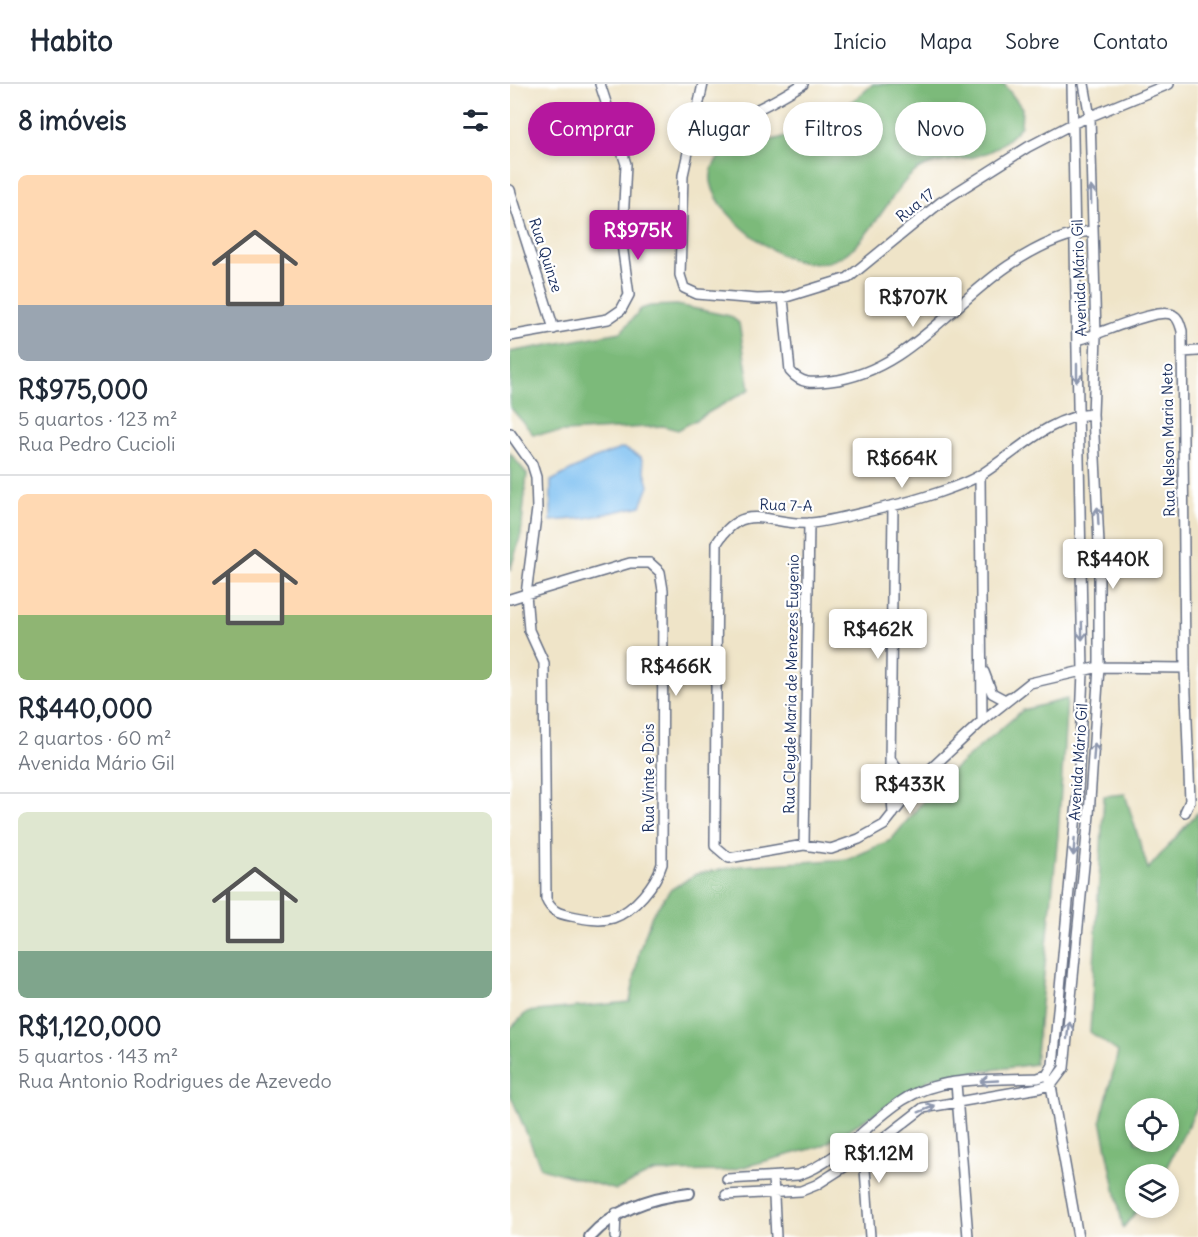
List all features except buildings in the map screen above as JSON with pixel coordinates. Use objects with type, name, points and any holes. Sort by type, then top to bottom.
[{"type":"street","points":[[510,336],[616,315],[628,295],[622,244],[626,164],[600,84]]},
{"type":"street","points":[[699,102],[703,84]]},
{"type":"street","points":[[769,102],[803,84]]},
{"type":"street","name":"Avenida Mário Gil","points":[[1049,1079],[1053,1065],[1068,914],[1078,792],[1083,672],[1072,84]]},
{"type":"street","name":"Avenida Mário Gil","points":[[1049,1079],[1064,1068],[1091,793],[1099,667],[1099,545],[1093,414],[1096,336],[1091,231],[1090,117],[1084,84]]},
{"type":"street","name":"Rua 17","points":[[687,156],[683,175],[680,275],[684,288],[697,294],[757,299],[783,298],[848,278],[941,202],[1028,147],[1074,123],[1169,84]]},
{"type":"street","name":"Rua Quinze","points":[[510,190],[554,329]]},
{"type":"street","points":[[783,298],[790,371],[799,381],[808,384],[852,378],[895,359],[1008,266],[1034,251],[1075,233],[1091,231]]},
{"type":"street","name":"Rua Nelson Maria Neto","points":[[1077,340],[1096,336],[1157,312],[1171,313],[1178,319],[1182,331],[1185,668],[1193,735],[1190,801],[1185,812]]},
{"type":"street","points":[[1182,352],[1198,351]]},
{"type":"street","name":"Rua 7-A","points":[[804,845],[729,858],[715,846],[717,543],[730,524],[739,520],[762,517],[809,523],[893,506],[980,475],[1054,424],[1077,415],[1093,414]]},
{"type":"street","points":[[510,433],[532,464],[536,477],[537,509],[526,594],[510,599]]},
{"type":"street","points":[[980,475],[982,721]]},
{"type":"street","points":[[893,506],[890,759],[893,814]]},
{"type":"street","name":"Rua Cleyde Maria de Menezes Eugenio","points":[[804,845],[809,523]]},
{"type":"street","points":[[1080,546],[1099,545]]},
{"type":"street","name":"Rua Vinte e Dois","points":[[641,561],[657,568],[663,590],[662,864],[656,879],[641,897],[628,910],[611,918],[597,920],[563,915],[548,905],[544,888],[544,663],[530,630],[526,594],[641,561]]},
{"type":"street","points":[[981,664],[992,693],[1005,700],[1011,697]]},
{"type":"street","points":[[804,845],[831,849],[859,839],[884,825],[922,777],[982,721],[1030,683],[1099,667],[1185,668]]},
{"type":"street","points":[[890,759],[902,775],[915,779],[922,777]]},
{"type":"street","points":[[1078,792],[1091,793]]},
{"type":"street","points":[[1068,914],[1079,915]]},
{"type":"street","points":[[1060,1000],[1071,1001]]},
{"type":"street","points":[[727,1179],[807,1172],[851,1144],[879,1117],[905,1098],[930,1088],[956,1083],[1049,1079]]},
{"type":"street","points":[[726,1195],[801,1191],[816,1185],[860,1157],[923,1108],[1049,1079]]},
{"type":"street","points":[[1049,1079],[1078,1237]]},
{"type":"street","points":[[956,1083],[968,1237]]},
{"type":"street","points":[[851,1144],[865,1168],[870,1237]]},
{"type":"street","points":[[773,1176],[776,1237]]},
{"type":"street","points":[[590,1237],[616,1213],[667,1195],[689,1193]]},
{"type":"street","points":[[615,1237],[616,1213]]},
{"type":"green space","points":[[873,84],[1004,84],[1022,108],[1021,126],[1007,140],[986,153],[986,102],[895,102],[895,156],[976,156],[933,164],[917,170],[900,187],[860,241],[849,252],[836,259],[812,263],[786,257],[758,240],[728,213],[717,198],[711,182],[712,167],[721,156],[771,156],[771,140],[783,137],[783,156],[883,156],[883,102],[851,102]]},
{"type":"green space","points":[[677,305],[730,316],[739,323],[750,389],[678,430],[663,426],[533,434],[510,407],[510,352],[621,332],[641,309],[650,306]]},
{"type":"green space","points":[[510,453],[527,474],[521,534],[510,571]]},
{"type":"green space","points":[[1067,699],[1058,835],[1035,1064],[932,1078],[822,1146],[728,1171],[653,1172],[616,1190],[541,1168],[510,1094],[510,1029],[527,1012],[630,1002],[639,952],[652,915],[670,890],[696,874],[740,866],[849,859],[891,840],[940,781],[1023,710]]},
{"type":"green space","points":[[1125,794],[1148,869],[1198,812],[1198,1106],[1179,1143],[1179,1098],[1125,1098],[1125,1152],[1174,1152],[1168,1164],[1125,1164],[1125,1218],[1131,1218],[1123,1228],[1101,1120],[1118,1052],[1090,1032],[1104,796]]},
{"type":"water","points":[[623,448],[641,457],[649,486],[641,506],[586,518],[551,521],[551,481],[593,459]]}]
